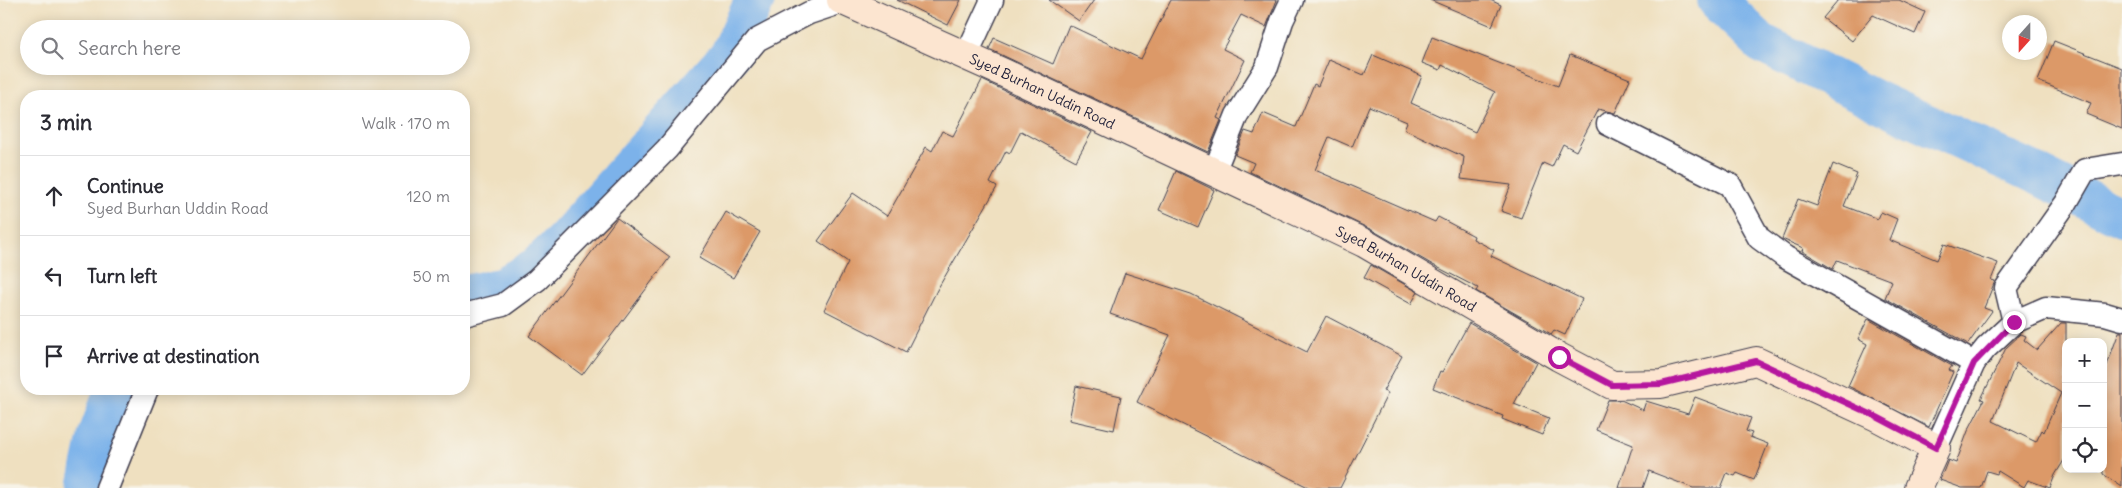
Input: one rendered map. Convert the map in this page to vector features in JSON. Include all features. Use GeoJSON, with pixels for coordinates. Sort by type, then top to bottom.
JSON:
{"type":"FeatureCollection","features":[{"type":"Feature","properties":{"kind":"street"},"geometry":{"type":"LineString","coordinates":[[966,56],[992,0]]}},
{"type":"Feature","properties":{"kind":"street"},"geometry":{"type":"LineString","coordinates":[[1214,172],[1237,115],[1267,67],[1282,21],[1292,0]]}},
{"type":"Feature","properties":{"kind":"street"},"geometry":{"type":"LineString","coordinates":[[470,313],[503,305],[537,280],[667,149],[757,40],[809,13],[843,1]]}},
{"type":"Feature","properties":{"kind":"street","name":"Syed Burhan Uddin Road"},"geometry":{"type":"LineString","coordinates":[[843,1],[966,56],[1364,242],[1559,357],[1612,385],[1661,384],[1756,361],[1877,417],[1936,448]]}},
{"type":"Feature","properties":{"kind":"street"},"geometry":{"type":"LineString","coordinates":[[1608,124],[1730,185],[1760,238],[1784,257],[1974,363]]}},
{"type":"Feature","properties":{"kind":"street"},"geometry":{"type":"LineString","coordinates":[[2014,322],[2006,288],[2066,203],[2084,170],[2122,164]]}},
{"type":"Feature","properties":{"kind":"street"},"geometry":{"type":"LineString","coordinates":[[1918,488],[1974,363],[2014,322],[2046,308],[2106,314],[2122,320]]}},
{"type":"Feature","properties":{"kind":"street"},"geometry":{"type":"LineString","coordinates":[[107,488],[145,395]]}},
{"type":"Feature","properties":{"kind":"building"},"geometry":{"type":"Polygon","coordinates":[[[897,0],[961,0],[948,25],[897,0]]]}},
{"type":"Feature","properties":{"kind":"building"},"geometry":{"type":"Polygon","coordinates":[[[1049,0],[1094,0],[1079,21],[1049,0]]]}},
{"type":"Feature","properties":{"kind":"building"},"geometry":{"type":"Polygon","coordinates":[[[1171,0],[1277,0],[1266,27],[1241,15],[1223,49],[1245,60],[1217,118],[1221,120],[1208,152],[989,49],[994,38],[1053,64],[1069,25],[1141,59],[1171,0]]]}},
{"type":"Feature","properties":{"kind":"building"},"geometry":{"type":"Polygon","coordinates":[[[1430,0],[1490,0],[1501,5],[1492,26],[1430,0]]]}},
{"type":"Feature","properties":{"kind":"building"},"geometry":{"type":"Polygon","coordinates":[[[1838,0],[1899,0],[1925,12],[1915,34],[1873,15],[1852,41],[1823,18],[1838,0]]]}},
{"type":"Feature","properties":{"kind":"building"},"geometry":{"type":"Polygon","coordinates":[[[1432,37],[1558,86],[1570,55],[1630,79],[1615,113],[1598,109],[1576,151],[1563,144],[1552,167],[1543,163],[1521,218],[1501,211],[1511,185],[1461,179],[1464,157],[1404,129],[1407,122],[1369,106],[1352,147],[1329,137],[1315,170],[1435,222],[1438,217],[1474,236],[1473,239],[1494,250],[1491,256],[1582,299],[1565,335],[1554,330],[1551,334],[1476,291],[1478,288],[1372,230],[1250,172],[1254,163],[1235,155],[1245,131],[1254,134],[1263,113],[1296,127],[1314,84],[1318,86],[1329,60],[1364,75],[1373,55],[1422,76],[1411,103],[1475,132],[1495,92],[1442,65],[1440,70],[1422,63],[1432,37]]]}},
{"type":"Feature","properties":{"kind":"building"},"geometry":{"type":"Polygon","coordinates":[[[2054,41],[2122,68],[2122,129],[2086,114],[2091,103],[2038,81],[2054,41]]]}},
{"type":"Feature","properties":{"kind":"building"},"geometry":{"type":"Polygon","coordinates":[[[982,80],[1092,132],[1076,161],[1021,131],[1010,153],[1006,151],[990,183],[997,187],[937,290],[906,352],[824,310],[848,262],[818,241],[853,193],[887,216],[926,147],[932,151],[942,131],[953,136],[982,80]]]}},
{"type":"Feature","properties":{"kind":"building"},"geometry":{"type":"Polygon","coordinates":[[[1833,164],[1857,174],[1844,206],[1878,219],[1881,212],[1897,219],[1889,240],[1937,260],[1944,244],[1998,263],[1991,280],[1995,281],[1984,308],[1992,311],[1968,344],[1885,298],[1892,281],[1837,260],[1833,269],[1802,251],[1803,248],[1782,239],[1798,199],[1817,206],[1833,164]]]}},
{"type":"Feature","properties":{"kind":"building"},"geometry":{"type":"Polygon","coordinates":[[[1176,171],[1214,190],[1198,227],[1159,210],[1176,171]]]}},
{"type":"Feature","properties":{"kind":"building"},"geometry":{"type":"Polygon","coordinates":[[[726,212],[760,232],[733,278],[699,258],[726,212]]]}},
{"type":"Feature","properties":{"kind":"building"},"geometry":{"type":"Polygon","coordinates":[[[617,218],[670,257],[582,375],[529,336],[617,218]]]}},
{"type":"Feature","properties":{"kind":"building"},"geometry":{"type":"Polygon","coordinates":[[[1371,265],[1418,292],[1411,304],[1364,278],[1371,265]]]}},
{"type":"Feature","properties":{"kind":"building"},"geometry":{"type":"Polygon","coordinates":[[[1125,273],[1191,294],[1307,352],[1326,316],[1402,356],[1383,391],[1388,393],[1340,488],[1310,488],[1137,402],[1170,335],[1110,314],[1125,273]]]}},
{"type":"Feature","properties":{"kind":"building"},"geometry":{"type":"Polygon","coordinates":[[[1868,319],[1952,366],[1949,370],[1953,372],[1929,427],[1848,386],[1867,344],[1858,339],[1868,319]]]}},
{"type":"Feature","properties":{"kind":"building"},"geometry":{"type":"Polygon","coordinates":[[[1469,323],[1536,362],[1514,404],[1549,418],[1542,435],[1502,419],[1503,416],[1433,388],[1440,371],[1442,372],[1469,323]]]}},
{"type":"Feature","properties":{"kind":"building"},"geometry":{"type":"Polygon","coordinates":[[[2061,323],[2066,323],[2066,338],[2062,338],[2062,464],[2050,488],[2028,480],[2024,487],[1998,471],[1997,474],[1987,471],[1981,488],[1962,488],[1940,480],[1948,460],[1956,463],[1968,431],[1984,400],[1981,399],[2006,348],[2021,334],[2026,336],[2024,340],[2037,350],[2061,323]],[[2016,363],[1993,421],[2036,442],[2042,430],[2044,432],[2061,393],[2016,363]]]}},
{"type":"Feature","properties":{"kind":"building"},"geometry":{"type":"Polygon","coordinates":[[[2119,332],[2122,332],[2122,487],[2103,474],[2107,473],[2107,365],[2119,332]]]}},
{"type":"Feature","properties":{"kind":"building"},"geometry":{"type":"Polygon","coordinates":[[[1076,386],[1121,396],[1114,430],[1069,420],[1076,386]]]}},
{"type":"Feature","properties":{"kind":"building"},"geometry":{"type":"Polygon","coordinates":[[[1695,397],[1751,418],[1746,431],[1752,433],[1750,437],[1768,444],[1754,480],[1737,473],[1735,476],[1727,473],[1721,488],[1693,488],[1649,471],[1643,488],[1619,488],[1633,445],[1596,430],[1608,400],[1621,400],[1643,410],[1646,401],[1688,414],[1695,397]]]}},
{"type":"Feature","properties":{"kind":"waterway"},"geometry":{"type":"LineString","coordinates":[[470,294],[501,288],[535,268],[566,239],[730,54],[755,0]]}},
{"type":"Feature","properties":{"kind":"waterway"},"geometry":{"type":"LineString","coordinates":[[1717,0],[1761,43],[1879,102],[2030,171],[2122,217]]}},
{"type":"Feature","properties":{"kind":"waterway"},"geometry":{"type":"LineString","coordinates":[[87,488],[98,435],[113,395]]}},
{"type":"Feature","properties":{"kind":"route"},"geometry":{"type":"LineString","coordinates":[[1559,357],[1612,385],[1661,384],[1756,361],[1877,417],[1936,448],[1974,363],[1986,348],[2014,322]]}}]}
